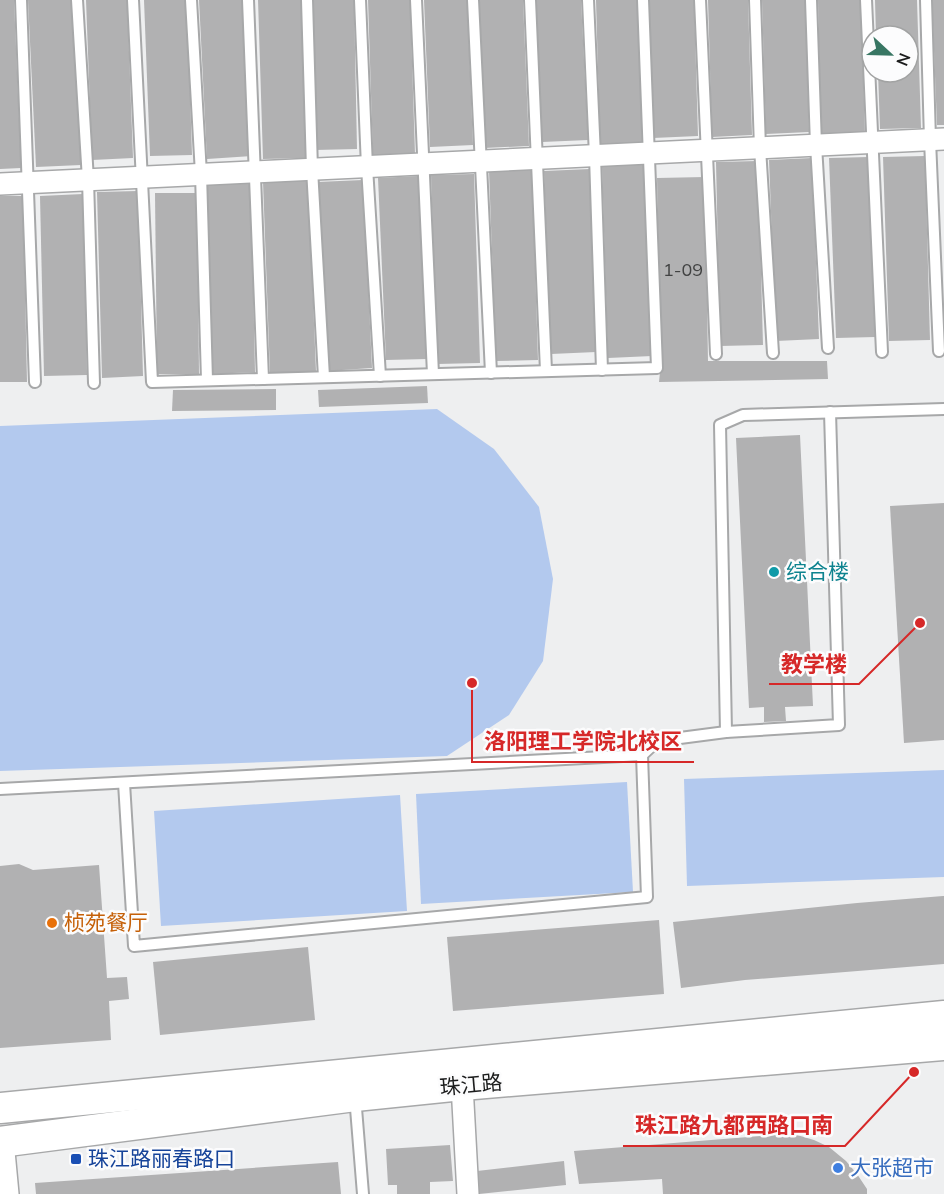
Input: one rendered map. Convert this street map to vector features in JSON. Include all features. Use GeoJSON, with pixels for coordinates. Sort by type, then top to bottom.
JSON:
{"type":"FeatureCollection","features":[{"type":"Feature","properties":{"kind":"main road","name":"珠江路"},"geometry":{"type":"LineString","coordinates":[[0,1108],[944,1016]]}},
{"type":"Feature","properties":{"kind":"main road","name":"珠江路"},"geometry":{"type":"LineString","coordinates":[[2,1142],[355,1096],[944,1045]]}},
{"type":"Feature","properties":{"kind":"street"},"geometry":{"type":"LineString","coordinates":[[0,184],[937,139]]}},
{"type":"Feature","properties":{"kind":"street"},"geometry":{"type":"LineString","coordinates":[[462,1085],[468,1194]]}},
{"type":"Feature","properties":{"kind":"street"},"geometry":{"type":"LineString","coordinates":[[2,1142],[8,1194]]}},
{"type":"Feature","properties":{"kind":"lane"},"geometry":{"type":"LineString","coordinates":[[21,0],[35,382]]}},
{"type":"Feature","properties":{"kind":"lane"},"geometry":{"type":"LineString","coordinates":[[77,0],[88,180],[94,383]]}},
{"type":"Feature","properties":{"kind":"lane"},"geometry":{"type":"LineString","coordinates":[[133,0],[152,382],[657,368],[643,0]]}},
{"type":"Feature","properties":{"kind":"lane"},"geometry":{"type":"LineString","coordinates":[[191,0],[201,174],[207,380]]}},
{"type":"Feature","properties":{"kind":"lane"},"geometry":{"type":"LineString","coordinates":[[248,0],[263,379]]}},
{"type":"Feature","properties":{"kind":"lane"},"geometry":{"type":"LineString","coordinates":[[307,0],[312,169],[324,378]]}},
{"type":"Feature","properties":{"kind":"lane"},"geometry":{"type":"LineString","coordinates":[[360,0],[367,166],[380,376]]}},
{"type":"Feature","properties":{"kind":"lane"},"geometry":{"type":"LineString","coordinates":[[416,0],[434,374]]}},
{"type":"Feature","properties":{"kind":"lane"},"geometry":{"type":"LineString","coordinates":[[473,0],[491,373]]}},
{"type":"Feature","properties":{"kind":"lane"},"geometry":{"type":"LineString","coordinates":[[530,0],[546,371]]}},
{"type":"Feature","properties":{"kind":"lane"},"geometry":{"type":"LineString","coordinates":[[588,0],[596,156],[602,370]]}},
{"type":"Feature","properties":{"kind":"lane"},"geometry":{"type":"LineString","coordinates":[[700,0],[717,354]]}},
{"type":"Feature","properties":{"kind":"lane"},"geometry":{"type":"LineString","coordinates":[[755,0],[760,148],[773,353]]}},
{"type":"Feature","properties":{"kind":"lane"},"geometry":{"type":"LineString","coordinates":[[811,0],[816,145],[828,348]]}},
{"type":"Feature","properties":{"kind":"lane"},"geometry":{"type":"LineString","coordinates":[[866,0],[882,352]]}},
{"type":"Feature","properties":{"kind":"lane"},"geometry":{"type":"LineString","coordinates":[[926,0],[937,139],[939,351]]}},
{"type":"Feature","properties":{"kind":"lane"},"geometry":{"type":"LineString","coordinates":[[726,732],[720,425],[743,415],[944,409]]}},
{"type":"Feature","properties":{"kind":"lane"},"geometry":{"type":"LineString","coordinates":[[0,789],[642,755],[657,741],[726,732],[839,725],[830,412]]}},
{"type":"Feature","properties":{"kind":"lane"},"geometry":{"type":"LineString","coordinates":[[124,783],[134,946],[647,897],[642,755]]}},
{"type":"Feature","properties":{"kind":"lane"},"geometry":{"type":"LineString","coordinates":[[355,1096],[363,1194]]}},
{"type":"Feature","properties":{"kind":"shaded area"},"geometry":{"type":"Polygon","coordinates":[[[437,409],[494,449],[539,507],[553,579],[543,661],[509,715],[447,756],[0,771],[0,426],[437,409]]]}},
{"type":"Feature","properties":{"kind":"shaded area"},"geometry":{"type":"Polygon","coordinates":[[[944,770],[944,877],[687,886],[684,779],[944,770]]]}},
{"type":"Feature","properties":{"kind":"shaded area"},"geometry":{"type":"Polygon","coordinates":[[[627,782],[633,892],[421,904],[416,794],[627,782]]]}},
{"type":"Feature","properties":{"kind":"shaded area"},"geometry":{"type":"Polygon","coordinates":[[[400,795],[407,911],[161,926],[154,811],[400,795]]]}},
{"type":"Feature","properties":{"kind":"building"},"geometry":{"type":"Polygon","coordinates":[[[0,0],[14,0],[21,168],[0,169],[0,0]]]}},
{"type":"Feature","properties":{"kind":"building"},"geometry":{"type":"Polygon","coordinates":[[[28,0],[73,0],[81,165],[36,167],[28,0]]]}},
{"type":"Feature","properties":{"kind":"building"},"geometry":{"type":"Polygon","coordinates":[[[86,0],[127,0],[133,158],[92,160],[86,0]]]}},
{"type":"Feature","properties":{"kind":"building"},"geometry":{"type":"Polygon","coordinates":[[[144,0],[187,0],[192,155],[150,156],[144,0]]]}},
{"type":"Feature","properties":{"kind":"building"},"geometry":{"type":"Polygon","coordinates":[[[199,0],[244,0],[252,156],[207,159],[199,0]]]}},
{"type":"Feature","properties":{"kind":"building"},"geometry":{"type":"Polygon","coordinates":[[[258,0],[302,0],[307,158],[263,159],[258,0]]]}},
{"type":"Feature","properties":{"kind":"building"},"geometry":{"type":"Polygon","coordinates":[[[312,0],[354,0],[357,149],[315,150],[312,0]]]}},
{"type":"Feature","properties":{"kind":"building"},"geometry":{"type":"Polygon","coordinates":[[[368,0],[410,0],[415,154],[373,156],[368,0]]]}},
{"type":"Feature","properties":{"kind":"building"},"geometry":{"type":"Polygon","coordinates":[[[424,0],[467,0],[473,145],[430,147],[424,0]]]}},
{"type":"Feature","properties":{"kind":"building"},"geometry":{"type":"Polygon","coordinates":[[[477,0],[523,0],[529,146],[484,148],[477,0]]]}},
{"type":"Feature","properties":{"kind":"building"},"geometry":{"type":"Polygon","coordinates":[[[536,0],[581,0],[588,140],[542,142],[536,0]]]}},
{"type":"Feature","properties":{"kind":"building"},"geometry":{"type":"Polygon","coordinates":[[[596,0],[638,0],[642,143],[600,144],[596,0]]]}},
{"type":"Feature","properties":{"kind":"building"},"geometry":{"type":"Polygon","coordinates":[[[648,0],[694,0],[698,136],[653,138],[648,0]]]}},
{"type":"Feature","properties":{"kind":"building"},"geometry":{"type":"Polygon","coordinates":[[[708,0],[748,0],[752,135],[712,137],[708,0]]]}},
{"type":"Feature","properties":{"kind":"building"},"geometry":{"type":"Polygon","coordinates":[[[762,0],[805,0],[809,132],[766,134],[762,0]]]}},
{"type":"Feature","properties":{"kind":"building"},"geometry":{"type":"Polygon","coordinates":[[[818,0],[861,0],[860,84],[863,84],[865,135],[821,137],[818,0]]]}},
{"type":"Feature","properties":{"kind":"building"},"geometry":{"type":"Polygon","coordinates":[[[875,0],[917,0],[918,24],[876,24],[875,0]]]}},
{"type":"Feature","properties":{"kind":"building"},"geometry":{"type":"Polygon","coordinates":[[[932,0],[944,0],[944,125],[937,125],[932,0]]]}},
{"type":"Feature","properties":{"kind":"building"},"geometry":{"type":"Polygon","coordinates":[[[878,84],[920,84],[921,128],[880,129],[878,84]]]}},
{"type":"Feature","properties":{"kind":"building"},"geometry":{"type":"Polygon","coordinates":[[[925,156],[930,340],[889,341],[883,157],[925,156]]]}},
{"type":"Feature","properties":{"kind":"building"},"geometry":{"type":"Polygon","coordinates":[[[869,157],[875,337],[836,338],[829,158],[869,157]]]}},
{"type":"Feature","properties":{"kind":"building"},"geometry":{"type":"Polygon","coordinates":[[[812,158],[819,339],[776,341],[769,160],[812,158]]]}},
{"type":"Feature","properties":{"kind":"building"},"geometry":{"type":"Polygon","coordinates":[[[758,161],[763,345],[720,346],[716,162],[758,161]]]}},
{"type":"Feature","properties":{"kind":"building"},"geometry":{"type":"Polygon","coordinates":[[[645,164],[652,356],[608,358],[602,166],[645,164]]]}},
{"type":"Feature","properties":{"kind":"building"},"geometry":{"type":"Polygon","coordinates":[[[590,169],[596,352],[551,354],[544,171],[590,169]]]}},
{"type":"Feature","properties":{"kind":"building"},"geometry":{"type":"Polygon","coordinates":[[[532,170],[538,360],[496,361],[489,171],[532,170]]]}},
{"type":"Feature","properties":{"kind":"building"},"geometry":{"type":"Polygon","coordinates":[[[474,174],[480,363],[437,364],[431,175],[474,174]]]}},
{"type":"Feature","properties":{"kind":"building"},"geometry":{"type":"Polygon","coordinates":[[[418,176],[427,359],[386,360],[378,178],[418,176]]]}},
{"type":"Feature","properties":{"kind":"building"},"geometry":{"type":"Polygon","coordinates":[[[705,177],[708,361],[827,361],[828,379],[659,382],[661,362],[657,178],[705,177]]]}},
{"type":"Feature","properties":{"kind":"building"},"geometry":{"type":"Polygon","coordinates":[[[308,180],[316,371],[270,373],[263,182],[308,180]]]}},
{"type":"Feature","properties":{"kind":"building"},"geometry":{"type":"Polygon","coordinates":[[[363,180],[372,368],[327,371],[317,182],[363,180]]]}},
{"type":"Feature","properties":{"kind":"building"},"geometry":{"type":"Polygon","coordinates":[[[251,183],[255,372],[210,374],[207,184],[251,183]]]}},
{"type":"Feature","properties":{"kind":"building"},"geometry":{"type":"Polygon","coordinates":[[[138,191],[143,376],[102,378],[97,192],[138,191]]]}},
{"type":"Feature","properties":{"kind":"building"},"geometry":{"type":"Polygon","coordinates":[[[155,193],[197,193],[199,374],[157,374],[155,193]]]}},
{"type":"Feature","properties":{"kind":"building"},"geometry":{"type":"Polygon","coordinates":[[[83,194],[87,375],[44,376],[40,196],[83,194]]]}},
{"type":"Feature","properties":{"kind":"building"},"geometry":{"type":"Polygon","coordinates":[[[0,196],[23,196],[27,382],[0,382],[0,196]]]}},
{"type":"Feature","properties":{"kind":"building"},"geometry":{"type":"Polygon","coordinates":[[[427,386],[428,403],[319,407],[318,390],[427,386]]]}},
{"type":"Feature","properties":{"kind":"building"},"geometry":{"type":"Polygon","coordinates":[[[276,389],[276,410],[172,411],[173,390],[276,389]]]}},
{"type":"Feature","properties":{"kind":"building","name":"综合楼"},"geometry":{"type":"Polygon","coordinates":[[[800,435],[813,706],[785,707],[786,721],[764,722],[764,707],[749,708],[736,438],[800,435]]]}},
{"type":"Feature","properties":{"kind":"building"},"geometry":{"type":"Polygon","coordinates":[[[944,503],[944,740],[904,743],[890,506],[944,503]]]}},
{"type":"Feature","properties":{"kind":"building","name":"桢苑餐厅"},"geometry":{"type":"Polygon","coordinates":[[[19,864],[33,870],[99,865],[107,978],[127,977],[129,999],[109,1001],[111,1040],[0,1048],[0,866],[19,864]]]}},
{"type":"Feature","properties":{"kind":"building"},"geometry":{"type":"Polygon","coordinates":[[[944,896],[944,964],[745,980],[681,988],[673,922],[944,896]]]}},
{"type":"Feature","properties":{"kind":"building"},"geometry":{"type":"Polygon","coordinates":[[[659,920],[664,994],[453,1011],[447,937],[659,920]]]}},
{"type":"Feature","properties":{"kind":"building"},"geometry":{"type":"Polygon","coordinates":[[[308,947],[315,1020],[160,1035],[153,962],[308,947]]]}},
{"type":"Feature","properties":{"kind":"building"},"geometry":{"type":"Polygon","coordinates":[[[797,1135],[829,1147],[857,1174],[867,1189],[867,1194],[663,1194],[662,1179],[579,1184],[574,1151],[797,1135]]]}},
{"type":"Feature","properties":{"kind":"building"},"geometry":{"type":"Polygon","coordinates":[[[450,1145],[453,1181],[430,1182],[430,1194],[397,1194],[397,1185],[388,1185],[386,1149],[450,1145]]]}},
{"type":"Feature","properties":{"kind":"building"},"geometry":{"type":"Polygon","coordinates":[[[564,1161],[566,1185],[479,1194],[477,1171],[564,1161]]]}},
{"type":"Feature","properties":{"kind":"building"},"geometry":{"type":"Polygon","coordinates":[[[338,1162],[341,1194],[36,1194],[35,1183],[338,1162]]]}},
{"type":"Feature","properties":{"kind":"place","name":"综合楼"},"geometry":{"type":"Point","coordinates":[774,572]}},
{"type":"Feature","properties":{"kind":"place","name":"教学楼"},"geometry":{"type":"Point","coordinates":[920,623]}},
{"type":"Feature","properties":{"kind":"place","name":"洛阳理工学院北校区"},"geometry":{"type":"Point","coordinates":[472,683]}},
{"type":"Feature","properties":{"kind":"place","name":"桢苑餐厅"},"geometry":{"type":"Point","coordinates":[52,923]}},
{"type":"Feature","properties":{"kind":"place","name":"珠江路九都西路口南"},"geometry":{"type":"Point","coordinates":[914,1072]}},
{"type":"Feature","properties":{"kind":"place","name":"珠江路丽春路口"},"geometry":{"type":"Point","coordinates":[76,1159]}},
{"type":"Feature","properties":{"kind":"place","name":"大张超市"},"geometry":{"type":"Point","coordinates":[838,1168]}}]}
